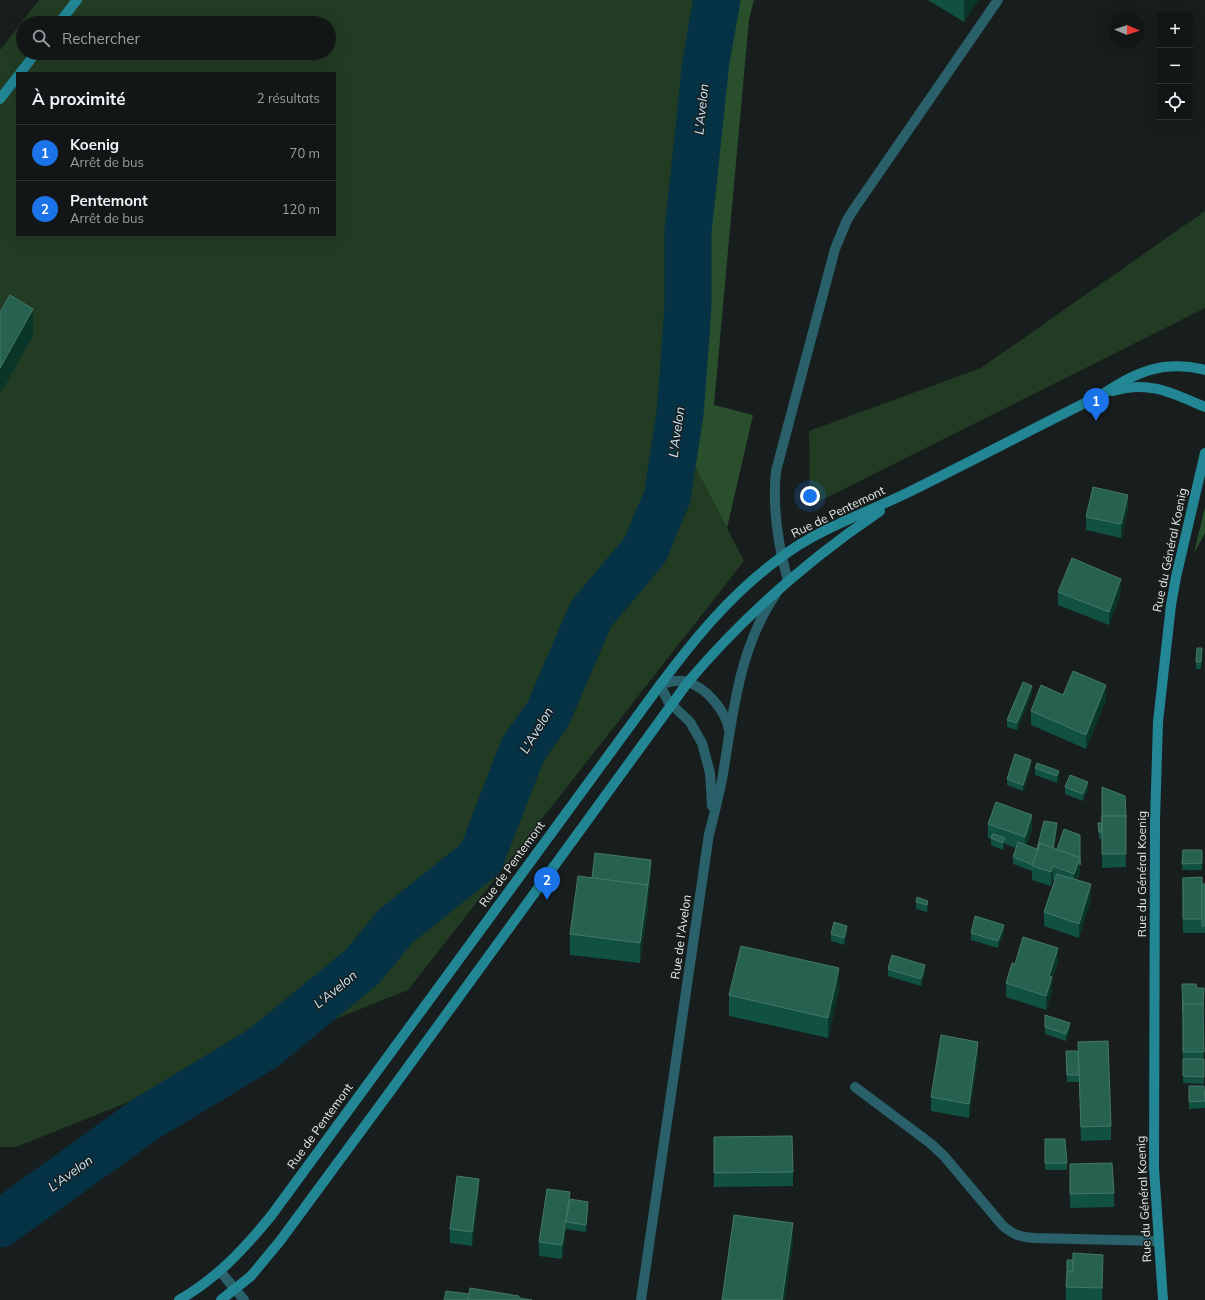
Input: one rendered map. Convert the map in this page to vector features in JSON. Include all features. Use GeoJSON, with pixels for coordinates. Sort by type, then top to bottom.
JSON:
{"type":"FeatureCollection","features":[{"type":"Feature","properties":{"kind":"street"},"geometry":{"type":"LineString","coordinates":[[64,16],[77,0]]}},
{"type":"Feature","properties":{"kind":"street"},"geometry":{"type":"LineString","coordinates":[[784,584],[775,522],[774,504],[776,471],[835,249],[856,206],[998,0]]}},
{"type":"Feature","properties":{"kind":"street"},"geometry":{"type":"LineString","coordinates":[[21,72],[30,60]]}},
{"type":"Feature","properties":{"kind":"street"},"geometry":{"type":"LineString","coordinates":[[0,99],[16,78]]}},
{"type":"Feature","properties":{"kind":"street","name":"Rue de Pentemont"},"geometry":{"type":"LineString","coordinates":[[179,1300],[210,1280],[220,1271],[245,1247],[271,1216],[660,685],[720,610],[749,582],[781,557],[819,534],[908,493],[1103,394],[1128,378],[1146,371],[1173,367],[1205,370]]}},
{"type":"Feature","properties":{"kind":"street","name":"Rue de Pentemont"},"geometry":{"type":"LineString","coordinates":[[1103,394],[1133,386],[1149,387],[1165,391],[1205,407]]}},
{"type":"Feature","properties":{"kind":"street","name":"Rue du Général Koenig"},"geometry":{"type":"LineString","coordinates":[[1163,1300],[1154,1168],[1155,829],[1158,722],[1173,591],[1180,552],[1205,453]]}},
{"type":"Feature","properties":{"kind":"street","name":"Rue de Pentemont"},"geometry":{"type":"LineString","coordinates":[[221,1300],[259,1268],[285,1235],[688,682],[725,640],[784,584],[841,538],[908,493]]}},
{"type":"Feature","properties":{"kind":"street","name":"Rue de l'Avelon"},"geometry":{"type":"LineString","coordinates":[[641,1300],[709,834],[721,782],[740,675],[760,622],[784,584]]}},
{"type":"Feature","properties":{"kind":"street"},"geometry":{"type":"LineString","coordinates":[[709,834],[712,799],[710,772],[706,752],[690,722],[668,701],[660,685],[671,682],[688,682],[703,691],[723,712],[729,734]]}},
{"type":"Feature","properties":{"kind":"street"},"geometry":{"type":"LineString","coordinates":[[855,1087],[930,1143],[944,1156],[1003,1226],[1011,1233],[1022,1237],[1034,1238],[1158,1241]]}},
{"type":"Feature","properties":{"kind":"street"},"geometry":{"type":"LineString","coordinates":[[220,1271],[236,1288],[244,1300]]}},
{"type":"Feature","properties":{"kind":"green space"},"geometry":{"type":"Polygon","coordinates":[[[39,0],[709,0],[672,422],[744,561],[408,990],[16,1147],[0,1147],[0,50],[16,29],[16,60],[336,60],[336,16],[27,16],[39,0]]]}},
{"type":"Feature","properties":{"kind":"green space"},"geometry":{"type":"Polygon","coordinates":[[[709,0],[754,0],[749,19],[714,405],[753,415],[727,528],[672,422],[709,0]]]}},
{"type":"Feature","properties":{"kind":"green space"},"geometry":{"type":"Polygon","coordinates":[[[1205,211],[1205,308],[810,506],[809,431],[981,368],[1205,211]]]}},
{"type":"Feature","properties":{"kind":"green space"},"geometry":{"type":"Polygon","coordinates":[[[1205,507],[1205,533],[1194,553],[1205,507]]]}},
{"type":"Feature","properties":{"kind":"building"},"geometry":{"type":"Polygon","coordinates":[[[10,295],[33,309],[0,368],[0,312],[10,295]]]}},
{"type":"Feature","properties":{"kind":"building"},"geometry":{"type":"Polygon","coordinates":[[[1093,487],[1128,495],[1121,524],[1086,517],[1093,487]]]}},
{"type":"Feature","properties":{"kind":"building"},"geometry":{"type":"Polygon","coordinates":[[[1072,558],[1121,579],[1109,612],[1058,592],[1072,558]]]}},
{"type":"Feature","properties":{"kind":"building"},"geometry":{"type":"Polygon","coordinates":[[[1197,648],[1202,648],[1201,662],[1196,662],[1197,648]]]}},
{"type":"Feature","properties":{"kind":"building"},"geometry":{"type":"Polygon","coordinates":[[[1073,671],[1106,685],[1086,735],[1031,711],[1041,685],[1063,695],[1073,671]]]}},
{"type":"Feature","properties":{"kind":"building"},"geometry":{"type":"Polygon","coordinates":[[[1023,682],[1032,686],[1017,723],[1007,720],[1023,682]]]}},
{"type":"Feature","properties":{"kind":"building"},"geometry":{"type":"Polygon","coordinates":[[[1015,754],[1031,760],[1023,785],[1007,779],[1015,754]]]}},
{"type":"Feature","properties":{"kind":"building"},"geometry":{"type":"Polygon","coordinates":[[[1037,763],[1059,771],[1057,776],[1035,768],[1037,763]]]}},
{"type":"Feature","properties":{"kind":"building"},"geometry":{"type":"Polygon","coordinates":[[[1070,775],[1088,782],[1083,794],[1065,787],[1070,775]]]}},
{"type":"Feature","properties":{"kind":"building"},"geometry":{"type":"Polygon","coordinates":[[[1102,787],[1125,796],[1126,816],[1102,816],[1102,787]]]}},
{"type":"Feature","properties":{"kind":"building"},"geometry":{"type":"Polygon","coordinates":[[[996,802],[1032,815],[1025,837],[988,824],[996,802]]]}},
{"type":"Feature","properties":{"kind":"building"},"geometry":{"type":"Polygon","coordinates":[[[1102,816],[1126,816],[1126,854],[1102,854],[1102,816]]]}},
{"type":"Feature","properties":{"kind":"building"},"geometry":{"type":"Polygon","coordinates":[[[1044,821],[1057,823],[1053,848],[1040,843],[1033,865],[1013,857],[1018,842],[1037,849],[1044,821]]]}},
{"type":"Feature","properties":{"kind":"building"},"geometry":{"type":"Polygon","coordinates":[[[1098,823],[1102,823],[1102,832],[1099,832],[1098,823]]]}},
{"type":"Feature","properties":{"kind":"building"},"geometry":{"type":"Polygon","coordinates":[[[1064,829],[1080,835],[1080,858],[1057,849],[1064,829]]]}},
{"type":"Feature","properties":{"kind":"building"},"geometry":{"type":"Polygon","coordinates":[[[993,834],[1005,838],[1003,843],[991,838],[993,834]]]}},
{"type":"Feature","properties":{"kind":"building"},"geometry":{"type":"Polygon","coordinates":[[[1040,843],[1080,858],[1074,874],[1053,866],[1051,872],[1032,866],[1040,843]]]}},
{"type":"Feature","properties":{"kind":"building"},"geometry":{"type":"Polygon","coordinates":[[[1183,850],[1202,850],[1202,863],[1182,864],[1183,850]]]}},
{"type":"Feature","properties":{"kind":"building"},"geometry":{"type":"Polygon","coordinates":[[[595,853],[651,860],[648,885],[592,878],[595,853]]]}},
{"type":"Feature","properties":{"kind":"building"},"geometry":{"type":"Polygon","coordinates":[[[1057,874],[1091,884],[1079,924],[1044,912],[1057,874]]]}},
{"type":"Feature","properties":{"kind":"building"},"geometry":{"type":"Polygon","coordinates":[[[578,876],[648,885],[640,943],[570,934],[578,876]]]}},
{"type":"Feature","properties":{"kind":"building"},"geometry":{"type":"Polygon","coordinates":[[[1202,877],[1202,919],[1183,919],[1183,878],[1202,877]]]}},
{"type":"Feature","properties":{"kind":"building"},"geometry":{"type":"Polygon","coordinates":[[[1202,884],[1205,884],[1205,926],[1202,926],[1202,884]]]}},
{"type":"Feature","properties":{"kind":"building"},"geometry":{"type":"Polygon","coordinates":[[[917,897],[928,901],[927,905],[916,902],[917,897]]]}},
{"type":"Feature","properties":{"kind":"building"},"geometry":{"type":"Polygon","coordinates":[[[975,916],[1004,925],[998,941],[971,933],[975,916]]]}},
{"type":"Feature","properties":{"kind":"building"},"geometry":{"type":"Polygon","coordinates":[[[834,922],[847,926],[844,938],[831,934],[834,922]]]}},
{"type":"Feature","properties":{"kind":"building"},"geometry":{"type":"Polygon","coordinates":[[[1023,937],[1058,948],[1049,976],[1052,977],[1046,996],[1006,983],[1012,963],[1015,964],[1023,937]]]}},
{"type":"Feature","properties":{"kind":"building"},"geometry":{"type":"Polygon","coordinates":[[[741,946],[839,968],[828,1018],[729,995],[741,946]]]}},
{"type":"Feature","properties":{"kind":"building"},"geometry":{"type":"Polygon","coordinates":[[[892,955],[925,965],[921,979],[888,969],[892,955]]]}},
{"type":"Feature","properties":{"kind":"building"},"geometry":{"type":"Polygon","coordinates":[[[1182,984],[1196,984],[1197,988],[1204,988],[1203,1007],[1203,1004],[1183,1004],[1183,1011],[1182,984]]]}},
{"type":"Feature","properties":{"kind":"building"},"geometry":{"type":"Polygon","coordinates":[[[1183,1004],[1203,1004],[1204,1052],[1183,1052],[1183,1004]]]}},
{"type":"Feature","properties":{"kind":"building"},"geometry":{"type":"Polygon","coordinates":[[[1045,1015],[1070,1023],[1066,1034],[1045,1027],[1045,1015]]]}},
{"type":"Feature","properties":{"kind":"building"},"geometry":{"type":"Polygon","coordinates":[[[941,1035],[978,1042],[969,1104],[931,1097],[941,1035]]]}},
{"type":"Feature","properties":{"kind":"building"},"geometry":{"type":"Polygon","coordinates":[[[1108,1041],[1111,1126],[1081,1127],[1078,1042],[1108,1041]]]}},
{"type":"Feature","properties":{"kind":"building"},"geometry":{"type":"Polygon","coordinates":[[[1066,1051],[1078,1051],[1079,1075],[1067,1075],[1066,1051]]]}},
{"type":"Feature","properties":{"kind":"building"},"geometry":{"type":"Polygon","coordinates":[[[1183,1059],[1204,1059],[1204,1077],[1183,1076],[1183,1059]]]}},
{"type":"Feature","properties":{"kind":"building"},"geometry":{"type":"Polygon","coordinates":[[[1189,1086],[1204,1086],[1205,1101],[1189,1102],[1189,1086]]]}},
{"type":"Feature","properties":{"kind":"building"},"geometry":{"type":"Polygon","coordinates":[[[792,1136],[793,1172],[714,1173],[714,1137],[792,1136]]]}},
{"type":"Feature","properties":{"kind":"building"},"geometry":{"type":"Polygon","coordinates":[[[1045,1139],[1065,1139],[1067,1163],[1045,1163],[1045,1139]]]}},
{"type":"Feature","properties":{"kind":"building"},"geometry":{"type":"Polygon","coordinates":[[[1112,1163],[1114,1193],[1070,1194],[1070,1164],[1112,1163]]]}},
{"type":"Feature","properties":{"kind":"building"},"geometry":{"type":"Polygon","coordinates":[[[457,1176],[479,1179],[472,1232],[450,1229],[457,1176]]]}},
{"type":"Feature","properties":{"kind":"building"},"geometry":{"type":"Polygon","coordinates":[[[547,1189],[570,1192],[562,1245],[539,1242],[547,1189]]]}},
{"type":"Feature","properties":{"kind":"building"},"geometry":{"type":"Polygon","coordinates":[[[570,1199],[588,1202],[586,1225],[566,1222],[570,1199]]]}},
{"type":"Feature","properties":{"kind":"building"},"geometry":{"type":"Polygon","coordinates":[[[734,1215],[793,1223],[782,1300],[722,1300],[734,1215]]]}},
{"type":"Feature","properties":{"kind":"building"},"geometry":{"type":"Polygon","coordinates":[[[1073,1253],[1103,1255],[1102,1288],[1066,1287],[1067,1271],[1073,1272],[1073,1253]]]}},
{"type":"Feature","properties":{"kind":"building"},"geometry":{"type":"Polygon","coordinates":[[[1067,1260],[1073,1260],[1073,1272],[1067,1271],[1067,1260]]]}},
{"type":"Feature","properties":{"kind":"building"},"geometry":{"type":"Polygon","coordinates":[[[470,1288],[519,1296],[519,1298],[532,1300],[468,1300],[470,1288]]]}},
{"type":"Feature","properties":{"kind":"building"},"geometry":{"type":"Polygon","coordinates":[[[446,1291],[469,1294],[468,1300],[444,1300],[446,1291]]]}},
{"type":"Feature","properties":{"kind":"waterway","name":"L'Avelon"},"geometry":{"type":"LineString","coordinates":[[0,1224],[144,1120],[263,1048],[362,967],[396,926],[481,858],[523,749],[548,714],[591,614],[645,550],[667,497],[680,414],[688,306],[688,232],[706,61],[717,0]]}},
{"type":"Feature","properties":{"kind":"place","name":"Koenig"},"geometry":{"type":"Point","coordinates":[1096,421]}},
{"type":"Feature","properties":{"kind":"place","name":"Pentemont"},"geometry":{"type":"Point","coordinates":[547,900]}}]}
